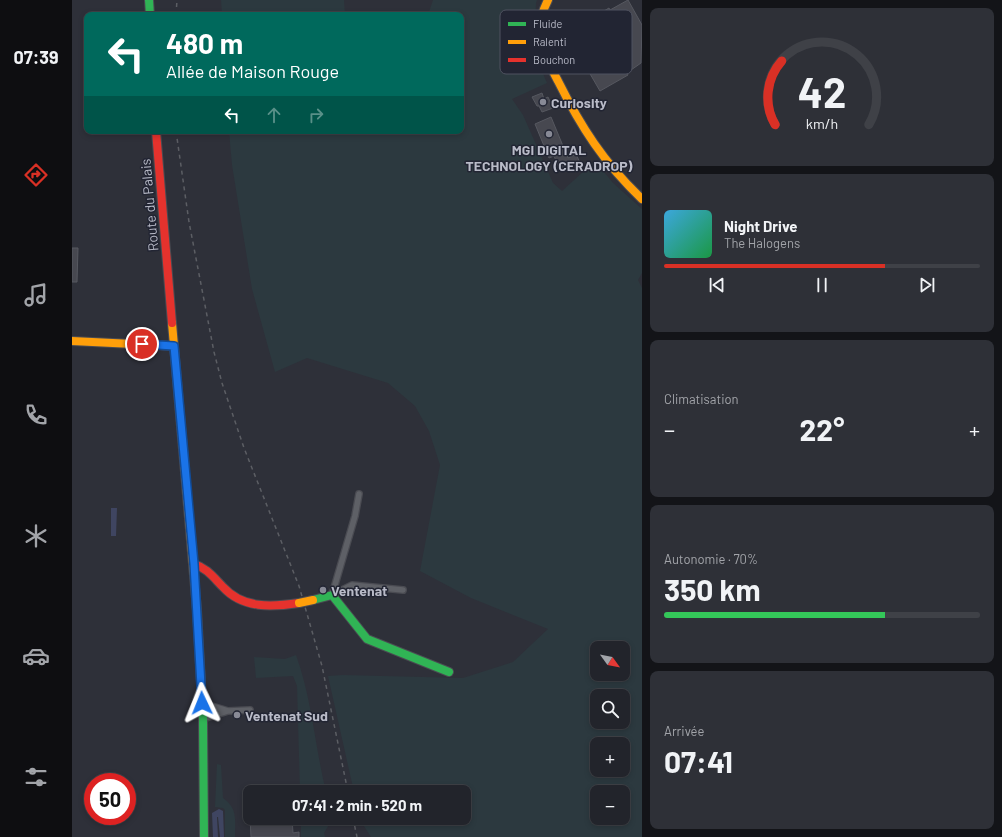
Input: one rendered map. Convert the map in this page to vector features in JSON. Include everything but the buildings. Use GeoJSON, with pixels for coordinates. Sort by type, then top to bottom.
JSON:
{"type":"FeatureCollection","features":[{"type":"Feature","properties":{"kind":"main road"},"geometry":{"type":"LineString","coordinates":[[145,0],[145,12]]}},
{"type":"Feature","properties":{"kind":"main road"},"geometry":{"type":"LineString","coordinates":[[149,0],[150,12]]}},
{"type":"Feature","properties":{"kind":"main road"},"geometry":{"type":"LineString","coordinates":[[544,10],[548,0]]}},
{"type":"Feature","properties":{"kind":"main road"},"geometry":{"type":"LineString","coordinates":[[555,74],[583,132],[605,162],[642,199]]}},
{"type":"Feature","properties":{"kind":"main road","name":"Route du Palais"},"geometry":{"type":"LineString","coordinates":[[156,134],[194,564],[203,719],[204,837]]}},
{"type":"Feature","properties":{"kind":"main road"},"geometry":{"type":"LineString","coordinates":[[72,341],[174,346]]}},
{"type":"Feature","properties":{"kind":"main road"},"geometry":{"type":"LineString","coordinates":[[194,564],[200,565],[208,571],[231,595],[250,604],[263,607],[299,603],[332,595],[367,639],[449,672]]}},
{"type":"Feature","properties":{"kind":"street"},"geometry":{"type":"LineString","coordinates":[[332,595],[355,516],[359,494]]}},
{"type":"Feature","properties":{"kind":"street"},"geometry":{"type":"LineString","coordinates":[[332,595],[352,585],[403,590]]}},
{"type":"Feature","properties":{"kind":"street"},"geometry":{"type":"LineString","coordinates":[[202,703],[228,711]]}},
{"type":"Feature","properties":{"kind":"street"},"geometry":{"type":"LineString","coordinates":[[203,719],[228,711],[250,710]]}},
{"type":"Feature","properties":{"kind":"shaded area"},"geometry":{"type":"Polygon","coordinates":[[[221,0],[344,0],[345,12],[222,12],[221,0]]]}},
{"type":"Feature","properties":{"kind":"shaded area"},"geometry":{"type":"Polygon","coordinates":[[[433,0],[537,0],[536,10],[500,10],[500,74],[543,74],[547,83],[512,99],[523,115],[553,183],[562,191],[595,161],[613,183],[642,209],[642,273],[638,280],[642,288],[642,837],[371,837],[363,825],[471,825],[471,785],[352,785],[328,676],[342,675],[463,678],[513,662],[548,629],[471,598],[420,571],[440,465],[429,431],[415,406],[388,383],[307,358],[275,372],[252,289],[232,165],[229,134],[464,134],[464,12],[429,12],[433,0]]]}},
{"type":"Feature","properties":{"kind":"shaded area"},"geometry":{"type":"Polygon","coordinates":[[[296,655],[310,706],[324,785],[300,785],[297,686],[293,676],[256,678],[254,657],[285,659],[296,655]]]}},
{"type":"Feature","properties":{"kind":"shaded area"},"geometry":{"type":"Polygon","coordinates":[[[217,764],[221,765],[223,798],[231,806],[235,815],[235,837],[225,837],[225,810],[223,808],[215,807],[217,764]]]}},
{"type":"Feature","properties":{"kind":"shaded area"},"geometry":{"type":"Polygon","coordinates":[[[301,825],[329,825],[324,833],[325,837],[301,837],[301,825]]]}},
{"type":"Feature","properties":{"kind":"water"},"geometry":{"type":"Polygon","coordinates":[[[111,508],[117,508],[116,536],[111,536],[111,508]]]}},
{"type":"Feature","properties":{"kind":"water"},"geometry":{"type":"Polygon","coordinates":[[[219,809],[223,811],[224,837],[220,837],[217,817],[218,837],[213,837],[212,813],[219,809]]]}},
{"type":"Feature","properties":{"kind":"railway"},"geometry":{"type":"LineString","coordinates":[[176,12],[177,0]]}},
{"type":"Feature","properties":{"kind":"railway"},"geometry":{"type":"LineString","coordinates":[[176,134],[189,222],[214,352],[222,383],[244,448],[299,586],[322,666],[347,785]]}},
{"type":"Feature","properties":{"kind":"railway"},"geometry":{"type":"LineString","coordinates":[[354,825],[357,837]]}},
{"type":"Feature","properties":{"kind":"traffic: fast"},"geometry":{"type":"LineString","coordinates":[[149,0],[150,12]]}},
{"type":"Feature","properties":{"kind":"traffic: fast"},"geometry":{"type":"LineString","coordinates":[[313,600],[332,595],[367,639],[449,672]]}},
{"type":"Feature","properties":{"kind":"traffic: fast"},"geometry":{"type":"LineString","coordinates":[[197,610],[203,719],[204,837]]}},
{"type":"Feature","properties":{"kind":"traffic: slow"},"geometry":{"type":"LineString","coordinates":[[544,10],[548,0]]}},
{"type":"Feature","properties":{"kind":"traffic: slow"},"geometry":{"type":"LineString","coordinates":[[555,74],[575,114],[594,144],[616,172],[642,199]]}},
{"type":"Feature","properties":{"kind":"traffic: slow"},"geometry":{"type":"LineString","coordinates":[[172,323],[197,610]]}},
{"type":"Feature","properties":{"kind":"traffic: slow"},"geometry":{"type":"LineString","coordinates":[[72,341],[174,346]]}},
{"type":"Feature","properties":{"kind":"traffic: slow"},"geometry":{"type":"LineString","coordinates":[[299,603],[313,600]]}},
{"type":"Feature","properties":{"kind":"traffic: jam"},"geometry":{"type":"LineString","coordinates":[[156,134],[172,323]]}},
{"type":"Feature","properties":{"kind":"traffic: jam"},"geometry":{"type":"LineString","coordinates":[[194,564],[207,571],[231,594],[249,603],[258,605],[299,603]]}},
{"type":"Feature","properties":{"kind":"place","name":"Curiosity"},"geometry":{"type":"Point","coordinates":[543,102]}},
{"type":"Feature","properties":{"kind":"place","name":"MGI DIGITAL TECHNOLOGY (CERADROP)"},"geometry":{"type":"Point","coordinates":[549,134]}},
{"type":"Feature","properties":{"kind":"place","name":"Ventenat"},"geometry":{"type":"Point","coordinates":[323,590]}},
{"type":"Feature","properties":{"kind":"place","name":"Ventenat Sud"},"geometry":{"type":"Point","coordinates":[237,715]}},
{"type":"Feature","properties":{"kind":"route"},"geometry":{"type":"LineString","coordinates":[[142,344],[174,346],[194,564],[202,703]]}}]}
